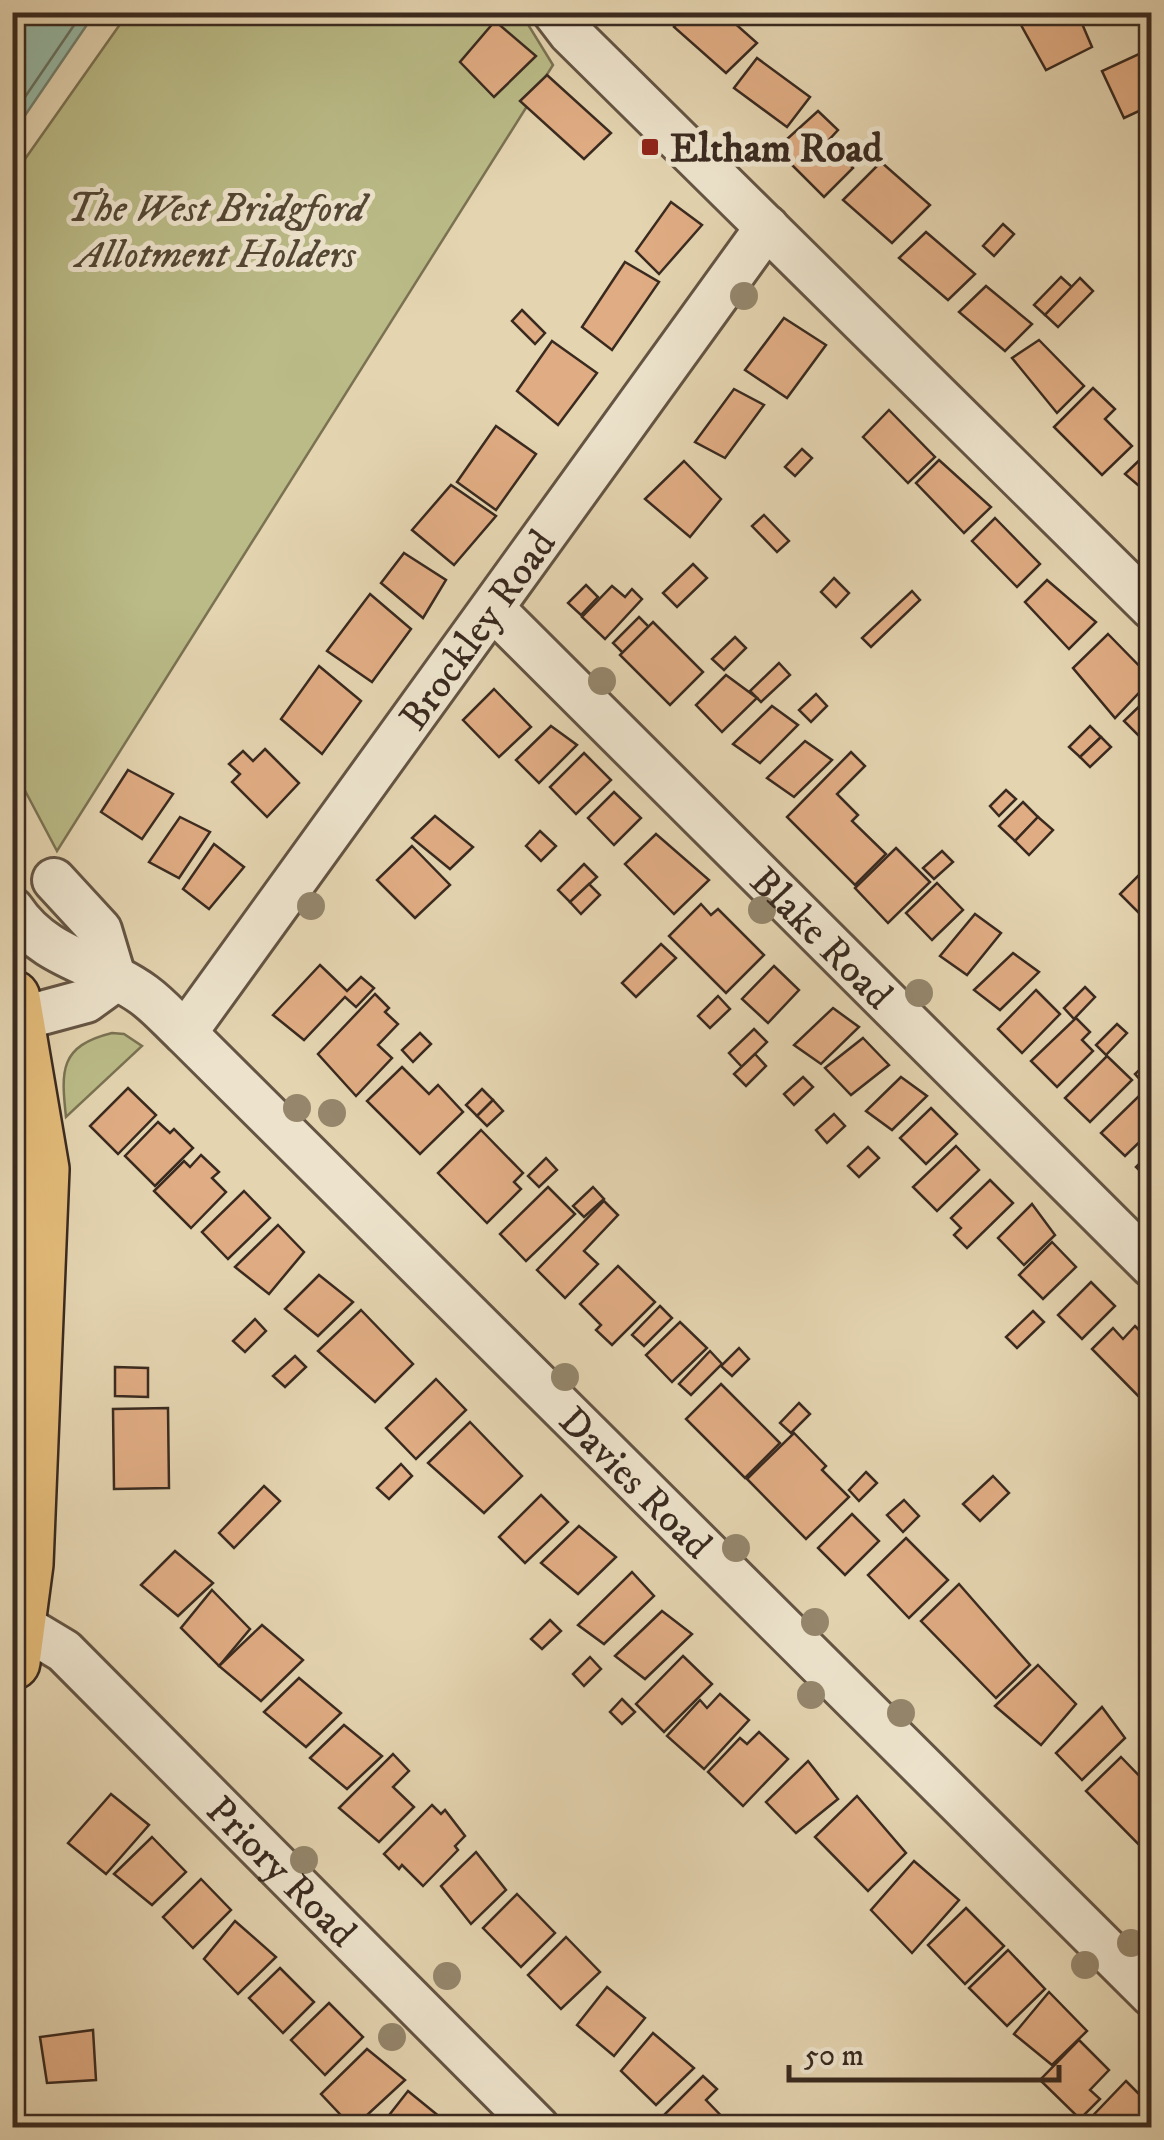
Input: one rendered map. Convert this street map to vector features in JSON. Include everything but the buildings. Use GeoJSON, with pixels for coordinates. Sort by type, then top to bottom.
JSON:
{"type":"FeatureCollection","features":[{"type":"Feature","properties":{"kind":"highway"},"geometry":{"type":"LineString","coordinates":[[14,1013],[41,1170],[25,1564],[16,1643]]}},
{"type":"Feature","properties":{"kind":"highway"},"geometry":{"type":"LineString","coordinates":[[12,1285],[31,1403]]}},
{"type":"Feature","properties":{"kind":"street"},"geometry":{"type":"LineString","coordinates":[[554,12],[570,34],[1152,608]]}},
{"type":"Feature","properties":{"kind":"street","name":"Brockley Road"},"geometry":{"type":"LineString","coordinates":[[186,1033],[767,228]]}},
{"type":"Feature","properties":{"kind":"street","name":"Blake Road"},"geometry":{"type":"LineString","coordinates":[[493,608],[1152,1266]]}},
{"type":"Feature","properties":{"kind":"street"},"geometry":{"type":"LineString","coordinates":[[14,1013],[86,1001],[115,980],[100,930],[54,880]]}},
{"type":"Feature","properties":{"kind":"street","name":"Davies Road"},"geometry":{"type":"LineString","coordinates":[[12,910],[28,932],[47,946],[142,994],[186,1033],[1152,1996]]}},
{"type":"Feature","properties":{"kind":"street","name":"Priory Road"},"geometry":{"type":"LineString","coordinates":[[16,1643],[64,1652],[538,2128]]}},
{"type":"Feature","properties":{"kind":"green space","name":"The West Bridgford Allotment Holders"},"geometry":{"type":"Polygon","coordinates":[[[128,13],[521,13],[553,65],[57,851],[13,768],[13,176],[128,13]]]}},
{"type":"Feature","properties":{"kind":"green space"},"geometry":{"type":"Polygon","coordinates":[[[112,1033],[124,1034],[142,1046],[66,1117],[67,1063],[82,1045],[112,1033]]]}},
{"type":"Feature","properties":{"kind":"water"},"geometry":{"type":"Polygon","coordinates":[[[23,13],[95,13],[13,133],[13,26],[23,13]]]}},
{"type":"Feature","properties":{"kind":"place","name":"Eltham Road"},"geometry":{"type":"Point","coordinates":[650,147]}}]}
